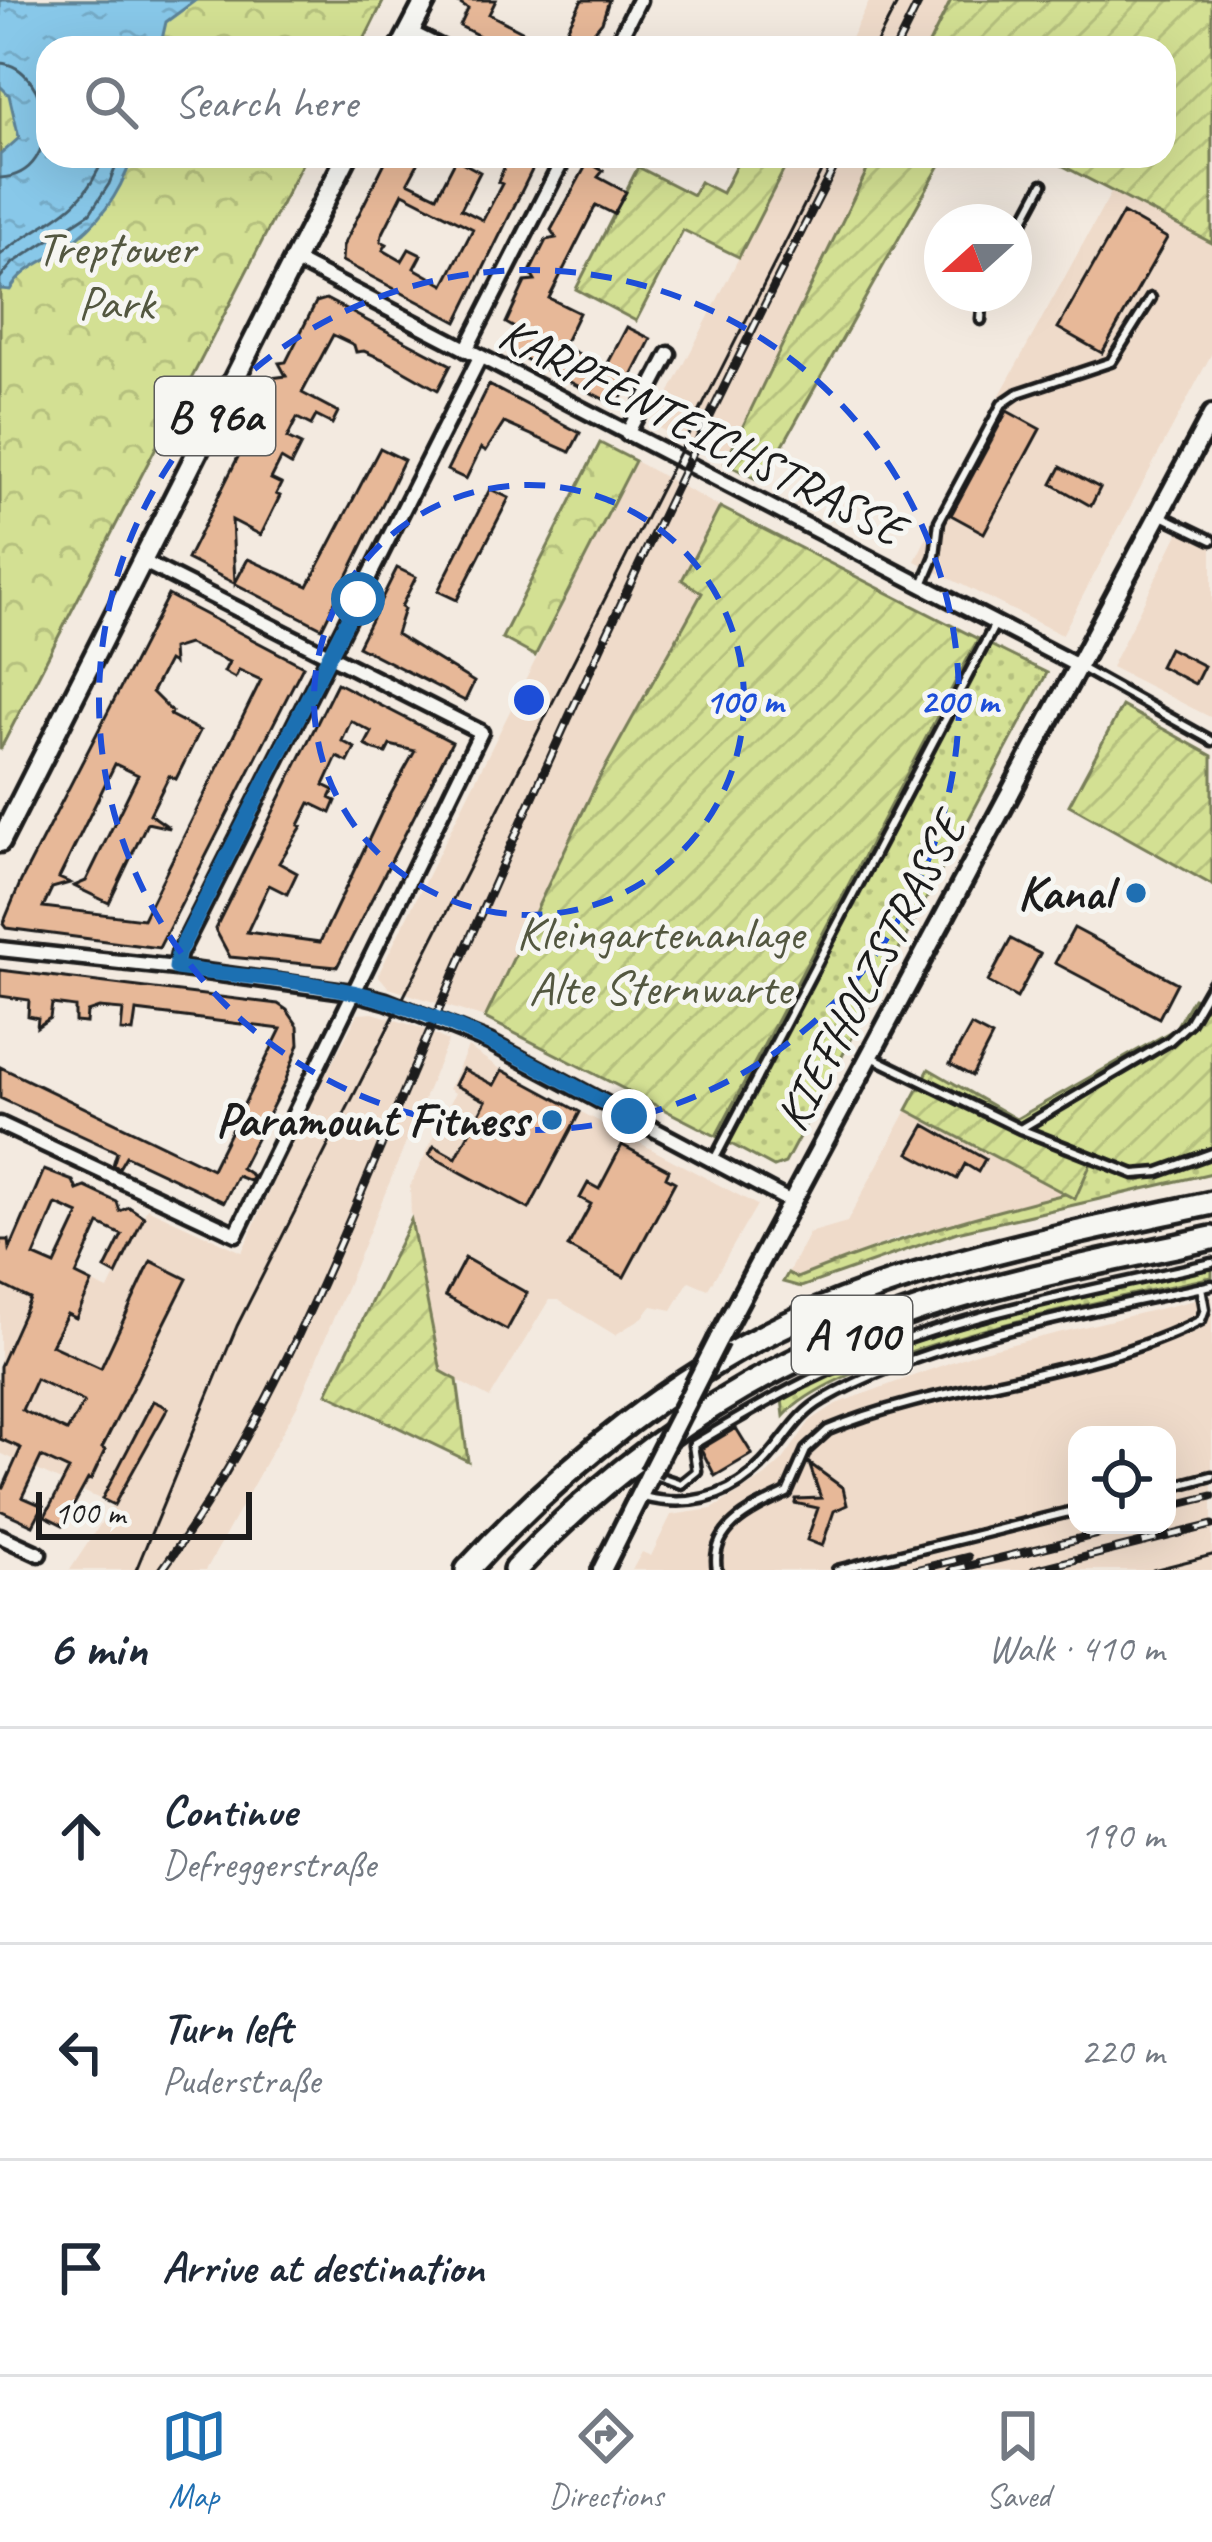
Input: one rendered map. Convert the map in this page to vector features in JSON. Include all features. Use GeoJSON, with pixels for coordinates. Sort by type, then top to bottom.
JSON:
{"type":"FeatureCollection","features":[{"type":"Feature","properties":{"kind":"highway","name":"A 100"},"geometry":{"type":"LineString","coordinates":[[467,1570],[568,1468],[684,1386],[790,1322],[895,1281],[965,1261],[1212,1203]]}},
{"type":"Feature","properties":{"kind":"highway","name":"A 100"},"geometry":{"type":"LineString","coordinates":[[515,1570],[645,1452],[720,1399],[776,1369],[904,1315],[1212,1238]]}},
{"type":"Feature","properties":{"kind":"main road"},"geometry":{"type":"LineString","coordinates":[[408,36],[426,0]]}},
{"type":"Feature","properties":{"kind":"main road","name":"B 96a"},"geometry":{"type":"LineString","coordinates":[[0,842],[341,168]]}},
{"type":"Feature","properties":{"kind":"street"},"geometry":{"type":"LineString","coordinates":[[621,36],[639,0]]}},
{"type":"Feature","properties":{"kind":"street"},"geometry":{"type":"LineString","coordinates":[[176,968],[178,954],[329,655],[559,168]]}},
{"type":"Feature","properties":{"kind":"street","name":"KARPFENTEICHSTRASSE"},"geometry":{"type":"LineString","coordinates":[[294,260],[1078,666]]}},
{"type":"Feature","properties":{"kind":"street"},"geometry":{"type":"LineString","coordinates":[[627,434],[669,354]]}},
{"type":"Feature","properties":{"kind":"street","name":"KIEFHOLZSTRASSE"},"geometry":{"type":"LineString","coordinates":[[602,1570],[718,1340],[1212,415]]}},
{"type":"Feature","properties":{"kind":"street"},"geometry":{"type":"LineString","coordinates":[[0,1124],[236,1234],[481,732],[142,561]]}},
{"type":"Feature","properties":{"kind":"street"},"geometry":{"type":"LineString","coordinates":[[0,949],[352,992],[454,1025],[791,1202]]}},
{"type":"Feature","properties":{"kind":"street"},"geometry":{"type":"LineString","coordinates":[[0,1536],[39,1554]]}},
{"type":"Feature","properties":{"kind":"lane"},"geometry":{"type":"LineString","coordinates":[[1032,204],[1043,184]]}},
{"type":"Feature","properties":{"kind":"lane"},"geometry":{"type":"LineString","coordinates":[[922,585],[935,556],[939,521],[1002,404],[1018,393],[1112,362],[1151,298]]}},
{"type":"Feature","properties":{"kind":"lane"},"geometry":{"type":"LineString","coordinates":[[980,320],[981,312]]}},
{"type":"Feature","properties":{"kind":"lane"},"geometry":{"type":"LineString","coordinates":[[1159,514],[1212,540]]}},
{"type":"Feature","properties":{"kind":"lane"},"geometry":{"type":"LineString","coordinates":[[713,1161],[995,624]]}},
{"type":"Feature","properties":{"kind":"lane"},"geometry":{"type":"LineString","coordinates":[[1078,666],[1212,741]]}},
{"type":"Feature","properties":{"kind":"lane"},"geometry":{"type":"LineString","coordinates":[[1020,1130],[1169,1041],[1190,1023],[1212,983]]}},
{"type":"Feature","properties":{"kind":"lane"},"geometry":{"type":"LineString","coordinates":[[869,1056],[1020,1130],[1134,1174],[1159,1172],[1212,1153]]}},
{"type":"Feature","properties":{"kind":"lane"},"geometry":{"type":"LineString","coordinates":[[650,1474],[681,1484],[698,1471],[693,1445],[794,1388],[894,1345],[955,1324],[1212,1263]]}},
{"type":"Feature","properties":{"kind":"lane"},"geometry":{"type":"LineString","coordinates":[[639,1496],[671,1504],[710,1499],[766,1461],[805,1412],[887,1371],[1025,1328],[1212,1285]]}},
{"type":"Feature","properties":{"kind":"lane"},"geometry":{"type":"LineString","coordinates":[[717,1570],[714,1553],[726,1529],[752,1509],[787,1493],[806,1450],[828,1430],[1181,1330],[1201,1320],[1205,1309],[1201,1287]]}},
{"type":"Feature","properties":{"kind":"lane"},"geometry":{"type":"LineString","coordinates":[[1176,1486],[1212,1476]]}},
{"type":"Feature","properties":{"kind":"lane"},"geometry":{"type":"LineString","coordinates":[[837,1570],[1068,1512]]}},
{"type":"Feature","properties":{"kind":"shaded area"},"geometry":{"type":"Polygon","coordinates":[[[870,0],[951,0],[933,36],[852,36],[870,0]]]}},
{"type":"Feature","properties":{"kind":"shaded area"},"geometry":{"type":"Polygon","coordinates":[[[785,168],[868,168],[725,463],[653,425],[785,168]]]}},
{"type":"Feature","properties":{"kind":"shaded area"},"geometry":{"type":"Polygon","coordinates":[[[1112,191],[1212,243],[1212,353],[1062,635],[915,561],[973,444],[1112,191]]]}},
{"type":"Feature","properties":{"kind":"shaded area"},"geometry":{"type":"Polygon","coordinates":[[[635,461],[720,507],[683,579],[702,593],[596,784],[485,1018],[389,988],[378,975],[635,461]]]}},
{"type":"Feature","properties":{"kind":"shaded area"},"geometry":{"type":"Polygon","coordinates":[[[1185,520],[1212,535],[1212,718],[1111,667],[1185,520]]]}},
{"type":"Feature","properties":{"kind":"shaded area"},"geometry":{"type":"Polygon","coordinates":[[[373,1013],[448,1041],[298,1404],[206,1570],[70,1570],[113,1505],[0,1453],[0,1240],[108,1290],[147,1208],[242,1252],[297,1129],[358,1014],[373,1013]]]}},
{"type":"Feature","properties":{"kind":"shaded area"},"geometry":{"type":"Polygon","coordinates":[[[468,1047],[502,1070],[757,1205],[708,1289],[689,1281],[672,1310],[652,1306],[615,1335],[558,1300],[549,1300],[490,1398],[441,1372],[411,1220],[410,1186],[455,1093],[449,1089],[468,1047]]]}},
{"type":"Feature","properties":{"kind":"shaded area"},"geometry":{"type":"Polygon","coordinates":[[[907,1110],[1065,1194],[900,1237],[797,1278],[788,1273],[809,1233],[847,1222],[907,1110]]]}},
{"type":"Feature","properties":{"kind":"shaded area"},"geometry":{"type":"Polygon","coordinates":[[[1212,1296],[1212,1570],[632,1570],[642,1552],[651,1556],[671,1515],[712,1509],[764,1477],[783,1460],[810,1421],[836,1404],[979,1352],[1212,1296]]]}},
{"type":"Feature","properties":{"kind":"green space","name":"Treptower Park"},"geometry":{"type":"Polygon","coordinates":[[[0,0],[384,0],[366,36],[36,36],[36,168],[300,168],[0,750],[0,0]]]}},
{"type":"Feature","properties":{"kind":"green space"},"geometry":{"type":"Polygon","coordinates":[[[951,0],[1212,0],[1212,243],[1067,168],[1176,168],[1176,36],[933,36],[951,0]]]}},
{"type":"Feature","properties":{"kind":"green space"},"geometry":{"type":"Polygon","coordinates":[[[637,168],[693,195],[700,182],[722,193],[735,168],[785,168],[739,257],[683,230],[636,321],[576,289],[637,168]]]}},
{"type":"Feature","properties":{"kind":"green space"},"geometry":{"type":"Polygon","coordinates":[[[868,168],[938,168],[762,482],[725,463],[868,168]]]}},
{"type":"Feature","properties":{"kind":"green space"},"geometry":{"type":"Polygon","coordinates":[[[600,443],[635,461],[535,656],[502,638],[600,443]]]}},
{"type":"Feature","properties":{"kind":"green space","name":"Kleingartenanlage Alte Sternwarte"},"geometry":{"type":"Polygon","coordinates":[[[720,507],[978,639],[716,1136],[485,1018],[596,784],[702,593],[682,580],[720,507]]]}},
{"type":"Feature","properties":{"kind":"green space"},"geometry":{"type":"Polygon","coordinates":[[[978,639],[1047,673],[785,1163],[774,1167],[716,1136],[978,639]]]}},
{"type":"Feature","properties":{"kind":"green space"},"geometry":{"type":"Polygon","coordinates":[[[1122,706],[1212,756],[1212,885],[1069,805],[1122,706]]]}},
{"type":"Feature","properties":{"kind":"green space"},"geometry":{"type":"Polygon","coordinates":[[[1193,998],[1212,1004],[1212,1157],[1139,1181],[1092,1161],[1075,1199],[907,1110],[929,1069],[1016,1119],[1175,1029],[1193,998]]]}},
{"type":"Feature","properties":{"kind":"green space"},"geometry":{"type":"Polygon","coordinates":[[[1212,1157],[1212,1173],[957,1232],[801,1287],[783,1282],[788,1273],[797,1278],[963,1221],[1065,1194],[1074,1198],[1091,1161],[1139,1181],[1212,1157]]]}},
{"type":"Feature","properties":{"kind":"green space"},"geometry":{"type":"Polygon","coordinates":[[[411,1220],[441,1371],[457,1380],[468,1461],[327,1393],[411,1220]]]}},
{"type":"Feature","properties":{"kind":"green space"},"geometry":{"type":"Polygon","coordinates":[[[1212,1268],[1212,1277],[920,1348],[816,1392],[784,1416],[782,1399],[885,1353],[992,1319],[1212,1268]]]}},
{"type":"Feature","properties":{"kind":"water"},"geometry":{"type":"Polygon","coordinates":[[[0,0],[196,0],[166,22],[163,36],[36,36],[36,168],[128,168],[97,219],[63,249],[27,271],[10,290],[0,289],[0,155],[19,138],[9,95],[0,86],[0,0]]]}},
{"type":"Feature","properties":{"kind":"building"},"geometry":{"type":"Polygon","coordinates":[[[454,0],[496,0],[489,14],[532,36],[480,36],[460,26],[468,9],[454,0]]]}},
{"type":"Feature","properties":{"kind":"building"},"geometry":{"type":"Polygon","coordinates":[[[582,0],[609,0],[591,36],[563,36],[582,0]]]}},
{"type":"Feature","properties":{"kind":"building"},"geometry":{"type":"Polygon","coordinates":[[[382,168],[416,168],[408,182],[437,196],[451,168],[473,168],[480,172],[461,209],[483,220],[502,184],[498,182],[504,168],[533,168],[457,322],[342,261],[343,246],[382,168]],[[403,193],[382,235],[381,241],[387,244],[383,250],[402,261],[409,249],[421,255],[414,268],[444,285],[473,229],[403,193]]]}},
{"type":"Feature","properties":{"kind":"building"},"geometry":{"type":"Polygon","coordinates":[[[585,168],[598,168],[603,171],[598,177],[626,192],[614,214],[596,205],[549,298],[579,313],[563,346],[606,367],[627,327],[651,339],[617,406],[510,351],[518,330],[506,323],[525,282],[535,281],[530,272],[546,240],[556,238],[551,230],[585,168]]]}},
{"type":"Feature","properties":{"kind":"building"},"geometry":{"type":"Polygon","coordinates":[[[1123,213],[1167,238],[1102,353],[1058,328],[1123,213]]]}},
{"type":"Feature","properties":{"kind":"building"},"geometry":{"type":"Polygon","coordinates":[[[326,299],[451,365],[438,390],[385,360],[356,352],[354,345],[333,335],[302,393],[338,412],[332,424],[316,416],[311,425],[297,418],[287,438],[301,445],[291,465],[281,459],[271,479],[281,484],[276,494],[280,496],[261,535],[232,520],[235,583],[248,559],[308,586],[380,448],[404,460],[322,628],[187,559],[266,401],[261,399],[269,394],[271,378],[286,376],[279,363],[286,362],[316,302],[326,299]]]}},
{"type":"Feature","properties":{"kind":"building"},"geometry":{"type":"Polygon","coordinates":[[[489,385],[580,433],[570,452],[504,423],[486,451],[481,448],[466,479],[447,470],[489,385]]]}},
{"type":"Feature","properties":{"kind":"building"},"geometry":{"type":"Polygon","coordinates":[[[1007,411],[1040,429],[984,533],[951,515],[1007,411]]]}},
{"type":"Feature","properties":{"kind":"building"},"geometry":{"type":"Polygon","coordinates":[[[1061,467],[1100,488],[1091,506],[1052,484],[1061,467]]]}},
{"type":"Feature","properties":{"kind":"building"},"geometry":{"type":"Polygon","coordinates":[[[490,489],[509,498],[457,600],[438,591],[490,489]]]}},
{"type":"Feature","properties":{"kind":"building"},"geometry":{"type":"Polygon","coordinates":[[[397,568],[416,577],[401,607],[396,634],[474,682],[465,701],[358,646],[397,568]]]}},
{"type":"Feature","properties":{"kind":"building"},"geometry":{"type":"Polygon","coordinates":[[[168,595],[303,666],[159,948],[6,928],[3,924],[168,595]],[[188,644],[172,649],[173,664],[168,661],[152,692],[170,715],[200,731],[176,779],[169,776],[150,814],[170,828],[147,823],[109,903],[74,886],[86,881],[138,775],[115,764],[59,878],[70,883],[52,888],[43,907],[143,919],[261,680],[239,670],[235,678],[224,672],[229,662],[188,644]]]}},
{"type":"Feature","properties":{"kind":"building"},"geometry":{"type":"Polygon","coordinates":[[[1169,648],[1204,666],[1195,684],[1160,666],[1169,648]]]}},
{"type":"Feature","properties":{"kind":"building"},"geometry":{"type":"Polygon","coordinates":[[[337,683],[452,742],[337,967],[230,957],[215,929],[337,683]],[[351,721],[342,741],[355,748],[348,762],[337,757],[324,785],[334,790],[331,813],[310,803],[279,863],[297,873],[287,894],[269,885],[247,932],[320,942],[415,751],[390,745],[386,753],[375,750],[365,745],[372,732],[351,721]]]}},
{"type":"Feature","properties":{"kind":"building"},"geometry":{"type":"Polygon","coordinates":[[[1074,928],[1177,983],[1159,1018],[1055,963],[1074,928]]]}},
{"type":"Feature","properties":{"kind":"building"},"geometry":{"type":"Polygon","coordinates":[[[1011,939],[1040,954],[1017,998],[988,982],[1011,939]]]}},
{"type":"Feature","properties":{"kind":"building"},"geometry":{"type":"Polygon","coordinates":[[[0,970],[278,1004],[287,1010],[298,1026],[299,1044],[241,1168],[253,1176],[250,1181],[237,1176],[224,1202],[126,1156],[119,1168],[113,1165],[117,1152],[0,1098],[0,1067],[212,1169],[281,1029],[136,1011],[133,1032],[121,1031],[123,1010],[87,1012],[86,1023],[75,1022],[75,1007],[52,1004],[50,1018],[37,1027],[38,1018],[28,1016],[29,1000],[0,996],[0,970]]]}},
{"type":"Feature","properties":{"kind":"building"},"geometry":{"type":"Polygon","coordinates":[[[971,1026],[992,1037],[972,1076],[950,1064],[971,1026]]]}},
{"type":"Feature","properties":{"kind":"building"},"geometry":{"type":"Polygon","coordinates":[[[463,1069],[494,1085],[502,1070],[580,1112],[529,1209],[429,1155],[434,1146],[456,1158],[486,1101],[455,1085],[463,1069]]]}},
{"type":"Feature","properties":{"kind":"building"},"geometry":{"type":"Polygon","coordinates":[[[925,1125],[985,1159],[978,1172],[965,1164],[957,1179],[909,1153],[925,1125]]]}},
{"type":"Feature","properties":{"kind":"building"},"geometry":{"type":"Polygon","coordinates":[[[622,1145],[669,1170],[666,1177],[675,1182],[624,1277],[568,1247],[591,1204],[580,1198],[588,1183],[599,1189],[622,1145]]]}},
{"type":"Feature","properties":{"kind":"building"},"geometry":{"type":"Polygon","coordinates":[[[44,1170],[73,1181],[77,1190],[85,1187],[117,1202],[120,1211],[129,1207],[144,1217],[116,1275],[105,1269],[122,1235],[99,1224],[76,1275],[92,1283],[76,1318],[67,1314],[51,1345],[101,1368],[151,1261],[187,1279],[102,1448],[91,1480],[63,1525],[45,1516],[69,1470],[41,1457],[22,1497],[43,1506],[33,1525],[0,1510],[0,1487],[21,1448],[0,1439],[0,1366],[30,1299],[0,1284],[0,1240],[9,1240],[10,1249],[44,1170]],[[56,1204],[34,1256],[55,1265],[79,1214],[56,1204]],[[36,1379],[22,1410],[67,1431],[84,1402],[36,1379]]]}},
{"type":"Feature","properties":{"kind":"building"},"geometry":{"type":"Polygon","coordinates":[[[465,1258],[527,1293],[507,1330],[445,1296],[465,1258]]]}},
{"type":"Feature","properties":{"kind":"building"},"geometry":{"type":"Polygon","coordinates":[[[153,1401],[168,1408],[114,1505],[102,1499],[153,1401]]]}},
{"type":"Feature","properties":{"kind":"building"},"geometry":{"type":"Polygon","coordinates":[[[736,1428],[752,1454],[715,1476],[701,1449],[736,1428]]]}},
{"type":"Feature","properties":{"kind":"building"},"geometry":{"type":"Polygon","coordinates":[[[809,1463],[843,1488],[847,1505],[834,1511],[822,1546],[807,1540],[818,1508],[795,1503],[796,1499],[821,1498],[809,1463]]]}},
{"type":"Feature","properties":{"kind":"tram line"},"geometry":{"type":"LineString","coordinates":[[880,36],[899,0]]}},
{"type":"Feature","properties":{"kind":"tram line"},"geometry":{"type":"LineString","coordinates":[[136,1570],[237,1326],[823,168]]}},
{"type":"Feature","properties":{"kind":"tram line"},"geometry":{"type":"LineString","coordinates":[[1153,1570],[1212,1555]]}},
{"type":"Feature","properties":{"kind":"railway"},"geometry":{"type":"LineString","coordinates":[[902,36],[920,0]]}},
{"type":"Feature","properties":{"kind":"railway"},"geometry":{"type":"LineString","coordinates":[[162,1570],[242,1444],[310,1310],[576,702],[678,482],[834,168]]}},
{"type":"Feature","properties":{"kind":"railway"},"geometry":{"type":"LineString","coordinates":[[1176,1505],[1212,1496]]}},
{"type":"Feature","properties":{"kind":"railway"},"geometry":{"type":"LineString","coordinates":[[1034,1570],[1212,1525]]}},
{"type":"Feature","properties":{"kind":"railway"},"geometry":{"type":"LineString","coordinates":[[952,1570],[1098,1534]]}},
{"type":"Feature","properties":{"kind":"railway"},"geometry":{"type":"LineString","coordinates":[[915,1570],[968,1557]]}},
{"type":"Feature","properties":{"kind":"place","name":"Kanal"},"geometry":{"type":"Point","coordinates":[1136,893]}},
{"type":"Feature","properties":{"kind":"place","name":"Paramount Fitness"},"geometry":{"type":"Point","coordinates":[552,1120]}},
{"type":"Feature","properties":{"kind":"route"},"geometry":{"type":"LineString","coordinates":[[358,599],[178,954],[176,968],[386,1000],[454,1025],[629,1116]]}}]}
